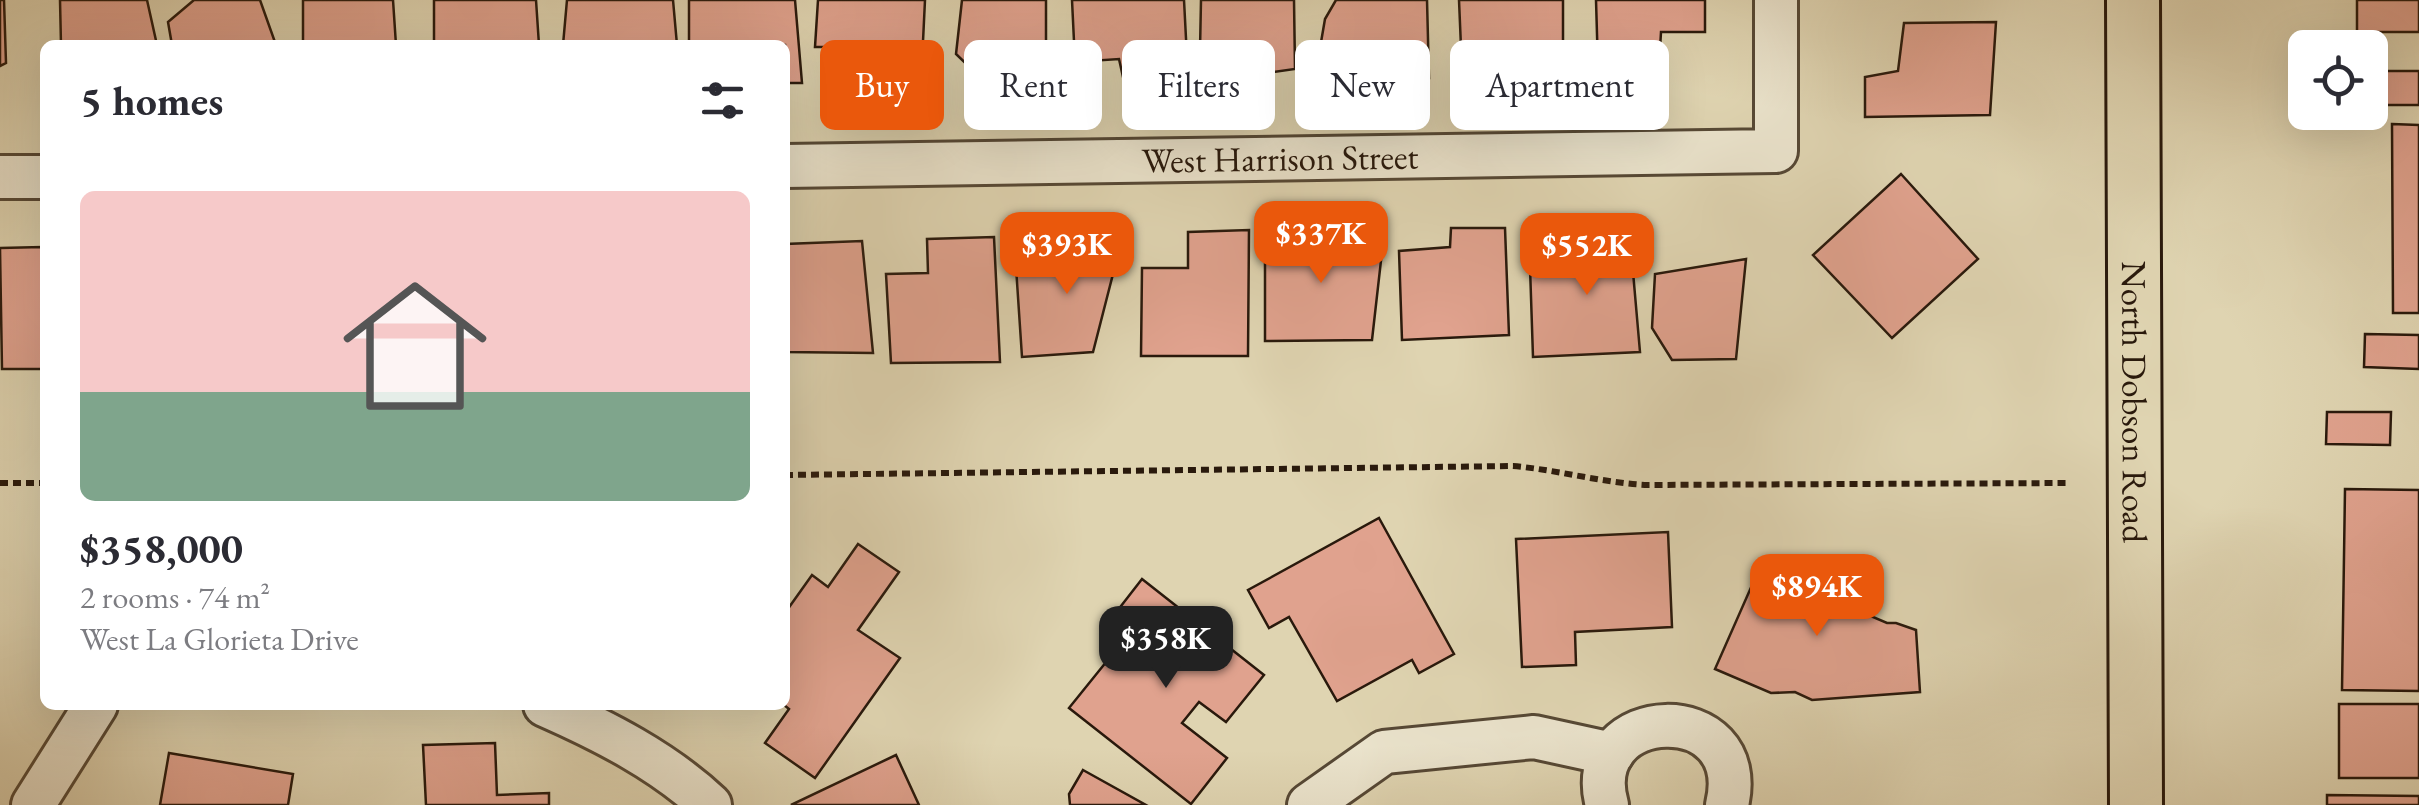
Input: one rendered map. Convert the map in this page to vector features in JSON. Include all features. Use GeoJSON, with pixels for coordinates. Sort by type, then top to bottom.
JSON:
{"type":"FeatureCollection","features":[{"type":"Feature","properties":{"kind":"main road","name":"North Dobson Road"},"geometry":{"type":"LineString","coordinates":[[2134,0],[2136,805]]}},
{"type":"Feature","properties":{"kind":"street","name":"West Harrison Street"},"geometry":{"type":"LineString","coordinates":[[790,166],[1776,151],[1776,0]]}},
{"type":"Feature","properties":{"kind":"street"},"geometry":{"type":"LineString","coordinates":[[0,177],[40,177]]}},
{"type":"Feature","properties":{"kind":"street"},"geometry":{"type":"LineString","coordinates":[[33,805],[93,710]]}},
{"type":"Feature","properties":{"kind":"street"},"geometry":{"type":"LineString","coordinates":[[556,710],[664,767],[710,805]]}},
{"type":"Feature","properties":{"kind":"street"},"geometry":{"type":"LineString","coordinates":[[1607,805],[1605,773],[1612,754],[1644,728],[1664,724],[1684,726],[1703,734],[1718,749],[1728,768],[1731,790],[1727,805]]}},
{"type":"Feature","properties":{"kind":"street"},"geometry":{"type":"LineString","coordinates":[[1309,805],[1384,752],[1534,737],[1612,754]]}},
{"type":"Feature","properties":{"kind":"path"},"geometry":{"type":"LineString","coordinates":[[790,475],[1514,466],[1549,469],[1600,482],[1648,485],[2066,484]]}},
{"type":"Feature","properties":{"kind":"path"},"geometry":{"type":"LineString","coordinates":[[0,483],[40,482]]}},
{"type":"Feature","properties":{"kind":"building"},"geometry":{"type":"Polygon","coordinates":[[[0,0],[4,0],[6,63],[0,66],[0,0]]]}},
{"type":"Feature","properties":{"kind":"building"},"geometry":{"type":"Polygon","coordinates":[[[60,0],[147,0],[156,40],[61,40],[60,0]]]}},
{"type":"Feature","properties":{"kind":"building"},"geometry":{"type":"Polygon","coordinates":[[[194,0],[260,0],[274,40],[171,40],[168,22],[194,0]]]}},
{"type":"Feature","properties":{"kind":"building"},"geometry":{"type":"Polygon","coordinates":[[[303,0],[393,0],[396,40],[303,40],[303,0]]]}},
{"type":"Feature","properties":{"kind":"building"},"geometry":{"type":"Polygon","coordinates":[[[434,0],[536,0],[539,40],[434,40],[434,0]]]}},
{"type":"Feature","properties":{"kind":"building"},"geometry":{"type":"Polygon","coordinates":[[[567,0],[673,0],[677,40],[563,40],[567,0]]]}},
{"type":"Feature","properties":{"kind":"building"},"geometry":{"type":"Polygon","coordinates":[[[689,0],[795,0],[802,83],[790,83],[790,40],[689,40],[689,0]]]}},
{"type":"Feature","properties":{"kind":"building"},"geometry":{"type":"Polygon","coordinates":[[[818,0],[925,0],[923,40],[820,40],[820,47],[815,47],[818,0]]]}},
{"type":"Feature","properties":{"kind":"building"},"geometry":{"type":"Polygon","coordinates":[[[962,0],[1046,0],[1046,40],[964,40],[964,62],[956,54],[962,0]]]}},
{"type":"Feature","properties":{"kind":"building"},"geometry":{"type":"Polygon","coordinates":[[[1072,0],[1184,0],[1186,40],[1122,40],[1122,72],[1119,59],[1102,60],[1102,40],[1074,40],[1072,0]]]}},
{"type":"Feature","properties":{"kind":"building"},"geometry":{"type":"Polygon","coordinates":[[[1201,0],[1294,0],[1295,69],[1275,72],[1275,40],[1200,40],[1201,0]]]}},
{"type":"Feature","properties":{"kind":"building"},"geometry":{"type":"Polygon","coordinates":[[[1336,0],[1427,0],[1428,40],[1321,40],[1325,19],[1336,0]]]}},
{"type":"Feature","properties":{"kind":"building"},"geometry":{"type":"Polygon","coordinates":[[[1459,0],[1563,0],[1563,40],[1461,40],[1459,0]]]}},
{"type":"Feature","properties":{"kind":"building"},"geometry":{"type":"Polygon","coordinates":[[[1596,0],[1705,0],[1705,32],[1661,32],[1661,40],[1597,40],[1596,0]]]}},
{"type":"Feature","properties":{"kind":"building"},"geometry":{"type":"Polygon","coordinates":[[[2357,0],[2419,0],[2419,32],[2357,30],[2357,0]]]}},
{"type":"Feature","properties":{"kind":"building"},"geometry":{"type":"Polygon","coordinates":[[[1996,22],[1990,115],[1865,117],[1865,77],[1898,71],[1904,23],[1996,22]]]}},
{"type":"Feature","properties":{"kind":"building"},"geometry":{"type":"Polygon","coordinates":[[[2388,71],[2419,71],[2419,105],[2388,105],[2388,71]]]}},
{"type":"Feature","properties":{"kind":"building"},"geometry":{"type":"Polygon","coordinates":[[[2392,124],[2419,125],[2419,313],[2393,313],[2392,124]]]}},
{"type":"Feature","properties":{"kind":"building"},"geometry":{"type":"Polygon","coordinates":[[[1901,174],[1978,259],[1892,338],[1813,255],[1901,174]]]}},
{"type":"Feature","properties":{"kind":"building"},"geometry":{"type":"Polygon","coordinates":[[[1629,226],[1640,352],[1533,357],[1530,267],[1568,266],[1574,229],[1629,226]]]}},
{"type":"Feature","properties":{"kind":"building"},"geometry":{"type":"Polygon","coordinates":[[[1451,228],[1505,228],[1509,335],[1402,340],[1399,251],[1450,247],[1451,228]]]}},
{"type":"Feature","properties":{"kind":"building"},"geometry":{"type":"Polygon","coordinates":[[[1249,230],[1248,356],[1141,356],[1142,268],[1188,268],[1188,232],[1249,230]]]}},
{"type":"Feature","properties":{"kind":"building"},"geometry":{"type":"Polygon","coordinates":[[[1265,232],[1384,234],[1372,340],[1265,341],[1265,232]]]}},
{"type":"Feature","properties":{"kind":"building"},"geometry":{"type":"Polygon","coordinates":[[[1067,235],[1123,235],[1093,352],[1022,357],[1016,267],[1058,265],[1067,235]]]}},
{"type":"Feature","properties":{"kind":"building"},"geometry":{"type":"Polygon","coordinates":[[[994,237],[1000,362],[891,363],[886,274],[928,273],[927,239],[994,237]]]}},
{"type":"Feature","properties":{"kind":"building"},"geometry":{"type":"Polygon","coordinates":[[[862,241],[873,353],[790,352],[790,244],[862,241]]]}},
{"type":"Feature","properties":{"kind":"building"},"geometry":{"type":"Polygon","coordinates":[[[40,247],[40,369],[2,369],[0,248],[40,247]]]}},
{"type":"Feature","properties":{"kind":"building"},"geometry":{"type":"Polygon","coordinates":[[[1746,259],[1736,359],[1672,360],[1652,328],[1655,274],[1746,259]]]}},
{"type":"Feature","properties":{"kind":"building"},"geometry":{"type":"Polygon","coordinates":[[[2365,334],[2419,335],[2419,369],[2364,367],[2365,334]]]}},
{"type":"Feature","properties":{"kind":"building"},"geometry":{"type":"Polygon","coordinates":[[[2327,412],[2391,412],[2390,445],[2326,444],[2327,412]]]}},
{"type":"Feature","properties":{"kind":"building"},"geometry":{"type":"Polygon","coordinates":[[[2345,489],[2419,490],[2419,691],[2342,690],[2345,489]]]}},
{"type":"Feature","properties":{"kind":"building"},"geometry":{"type":"Polygon","coordinates":[[[1379,518],[1454,654],[1419,673],[1412,660],[1337,701],[1289,617],[1269,628],[1248,590],[1379,518]]]}},
{"type":"Feature","properties":{"kind":"building"},"geometry":{"type":"Polygon","coordinates":[[[1668,532],[1672,627],[1575,632],[1576,665],[1522,667],[1516,539],[1668,532]]]}},
{"type":"Feature","properties":{"kind":"building"},"geometry":{"type":"Polygon","coordinates":[[[858,544],[899,572],[858,630],[900,658],[815,778],[765,743],[790,710],[790,606],[812,575],[828,587],[858,544]]]}},
{"type":"Feature","properties":{"kind":"building"},"geometry":{"type":"Polygon","coordinates":[[[1764,558],[1795,569],[1827,567],[1852,578],[1854,609],[1916,630],[1920,692],[1812,700],[1795,692],[1771,693],[1715,669],[1764,558]]]}},
{"type":"Feature","properties":{"kind":"building"},"geometry":{"type":"Polygon","coordinates":[[[1142,579],[1264,675],[1226,722],[1199,702],[1182,723],[1227,758],[1191,804],[1069,708],[1132,630],[1114,615],[1142,579]]]}},
{"type":"Feature","properties":{"kind":"building"},"geometry":{"type":"Polygon","coordinates":[[[2339,704],[2419,704],[2419,778],[2339,778],[2339,704]]]}},
{"type":"Feature","properties":{"kind":"building"},"geometry":{"type":"Polygon","coordinates":[[[495,743],[497,795],[549,793],[549,805],[426,805],[423,745],[495,743]]]}},
{"type":"Feature","properties":{"kind":"building"},"geometry":{"type":"Polygon","coordinates":[[[169,753],[293,774],[288,805],[160,805],[169,753]]]}},
{"type":"Feature","properties":{"kind":"building"},"geometry":{"type":"Polygon","coordinates":[[[896,755],[919,805],[791,805],[896,755]]]}},
{"type":"Feature","properties":{"kind":"building"},"geometry":{"type":"Polygon","coordinates":[[[1083,770],[1146,805],[1070,805],[1069,794],[1083,770]]]}},
{"type":"Feature","properties":{"kind":"building"},"geometry":{"type":"Polygon","coordinates":[[[2327,795],[2419,796],[2419,805],[2327,805],[2327,795]]]}}]}
